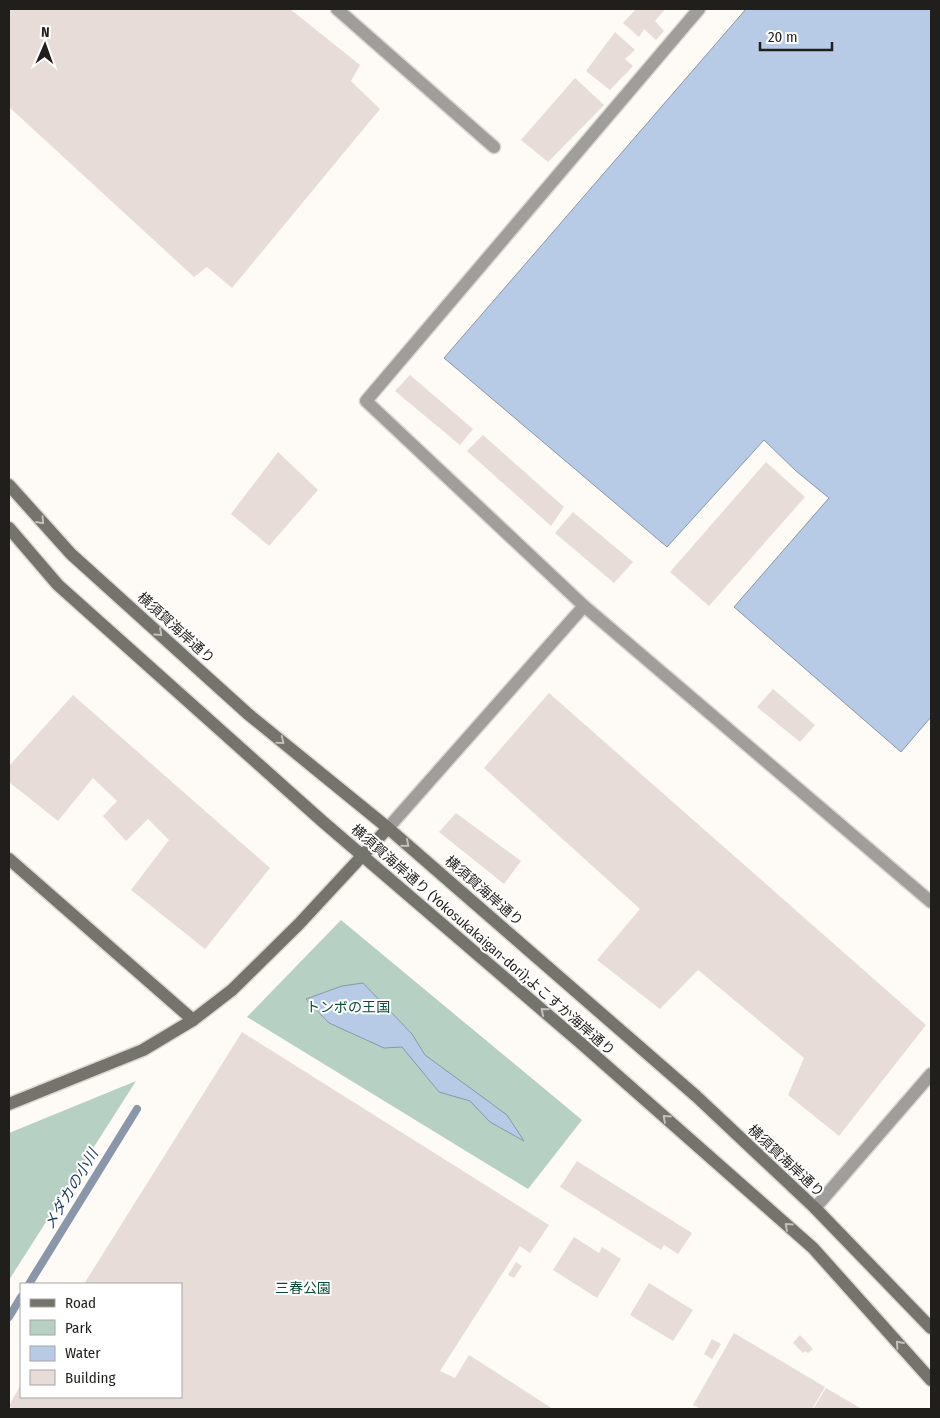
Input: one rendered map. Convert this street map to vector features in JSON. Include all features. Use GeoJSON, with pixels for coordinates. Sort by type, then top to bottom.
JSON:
{"type":"FeatureCollection","features":[{"type":"Feature","properties":{"kind":"street"},"geometry":{"type":"LineString","coordinates":[[337,9],[494,147]]}},
{"type":"Feature","properties":{"kind":"street"},"geometry":{"type":"LineString","coordinates":[[699,9],[366,402],[584,606],[931,902]]}},
{"type":"Feature","properties":{"kind":"street","name":"横須賀海岸通り"},"geometry":{"type":"LineString","coordinates":[[9,485],[71,554],[240,707],[388,828],[681,1083],[815,1208],[931,1328]]}},
{"type":"Feature","properties":{"kind":"street","name":"横須賀海岸通り (Yokosukakaigan-dori);よこすか海岸通り"},"geometry":{"type":"LineString","coordinates":[[9,528],[58,585],[362,856],[583,1045],[813,1248],[931,1380]]}},
{"type":"Feature","properties":{"kind":"street"},"geometry":{"type":"LineString","coordinates":[[9,1104],[143,1050],[193,1020],[232,990],[299,924],[388,828],[584,606]]}},
{"type":"Feature","properties":{"kind":"street"},"geometry":{"type":"LineString","coordinates":[[9,859],[193,1020]]}},
{"type":"Feature","properties":{"kind":"street"},"geometry":{"type":"LineString","coordinates":[[815,1208],[931,1074]]}},
{"type":"Feature","properties":{"kind":"green space","name":"トンボの王国"},"geometry":{"type":"Polygon","coordinates":[[[341,920],[582,1120],[528,1189],[247,1017],[341,920]]]}},
{"type":"Feature","properties":{"kind":"green space"},"geometry":{"type":"Polygon","coordinates":[[[136,1081],[9,1280],[9,1133],[136,1081]]]}},
{"type":"Feature","properties":{"kind":"water"},"geometry":{"type":"Polygon","coordinates":[[[746,9],[931,9],[931,717],[901,752],[734,607],[829,498],[796,471],[764,440],[667,547],[444,358],[746,9]]]}},
{"type":"Feature","properties":{"kind":"water"},"geometry":{"type":"Polygon","coordinates":[[[363,983],[412,1034],[425,1055],[507,1115],[524,1141],[490,1122],[470,1101],[439,1092],[402,1047],[384,1048],[329,1023],[306,999],[342,986],[363,983]]]}},
{"type":"Feature","properties":{"kind":"building"},"geometry":{"type":"Polygon","coordinates":[[[9,9],[290,9],[360,65],[351,81],[380,109],[232,288],[207,267],[194,277],[9,107],[9,9]]]}},
{"type":"Feature","properties":{"kind":"building"},"geometry":{"type":"Polygon","coordinates":[[[636,9],[665,9],[655,21],[664,31],[656,40],[644,29],[639,37],[623,23],[636,9]]]}},
{"type":"Feature","properties":{"kind":"building"},"geometry":{"type":"Polygon","coordinates":[[[615,32],[635,50],[625,59],[633,66],[610,90],[586,71],[615,32]]]}},
{"type":"Feature","properties":{"kind":"building"},"geometry":{"type":"Polygon","coordinates":[[[575,78],[604,105],[548,162],[521,140],[575,78]]]}},
{"type":"Feature","properties":{"kind":"building"},"geometry":{"type":"Polygon","coordinates":[[[410,375],[473,429],[460,445],[395,391],[410,375]]]}},
{"type":"Feature","properties":{"kind":"building"},"geometry":{"type":"Polygon","coordinates":[[[483,435],[564,507],[551,526],[467,451],[483,435]]]}},
{"type":"Feature","properties":{"kind":"building"},"geometry":{"type":"Polygon","coordinates":[[[278,452],[318,490],[269,546],[231,514],[278,452]]]}},
{"type":"Feature","properties":{"kind":"building"},"geometry":{"type":"Polygon","coordinates":[[[766,462],[805,497],[709,606],[670,572],[766,462]]]}},
{"type":"Feature","properties":{"kind":"building"},"geometry":{"type":"Polygon","coordinates":[[[573,512],[633,562],[614,583],[555,533],[573,512]]]}},
{"type":"Feature","properties":{"kind":"building"},"geometry":{"type":"Polygon","coordinates":[[[773,689],[815,725],[800,742],[757,707],[773,689]]]}},
{"type":"Feature","properties":{"kind":"building"},"geometry":{"type":"Polygon","coordinates":[[[549,693],[926,1025],[839,1136],[788,1095],[804,1058],[698,970],[660,1009],[597,960],[640,909],[484,768],[549,693]]]}},
{"type":"Feature","properties":{"kind":"building"},"geometry":{"type":"Polygon","coordinates":[[[73,695],[270,868],[205,949],[131,890],[169,840],[148,819],[126,841],[103,816],[117,801],[93,778],[58,821],[9,782],[9,766],[73,695]]]}},
{"type":"Feature","properties":{"kind":"building"},"geometry":{"type":"Polygon","coordinates":[[[456,813],[521,861],[504,884],[439,832],[456,813]]]}},
{"type":"Feature","properties":{"kind":"building","name":"三春公園"},"geometry":{"type":"Polygon","coordinates":[[[242,1032],[549,1225],[530,1253],[520,1246],[440,1371],[455,1378],[469,1355],[553,1409],[14,1409],[9,1406],[20,1386],[20,1398],[182,1398],[182,1283],[85,1283],[242,1032]]]}},
{"type":"Feature","properties":{"kind":"building"},"geometry":{"type":"Polygon","coordinates":[[[577,1161],[692,1233],[678,1254],[664,1245],[661,1250],[560,1187],[577,1161]]]}},
{"type":"Feature","properties":{"kind":"building"},"geometry":{"type":"Polygon","coordinates":[[[574,1237],[599,1253],[602,1247],[621,1259],[597,1298],[553,1270],[574,1237]]]}},
{"type":"Feature","properties":{"kind":"building"},"geometry":{"type":"Polygon","coordinates":[[[516,1262],[522,1266],[514,1278],[508,1275],[516,1262]]]}},
{"type":"Feature","properties":{"kind":"building"},"geometry":{"type":"Polygon","coordinates":[[[649,1283],[693,1310],[673,1341],[630,1315],[649,1283]]]}},
{"type":"Feature","properties":{"kind":"building"},"geometry":{"type":"Polygon","coordinates":[[[734,1333],[825,1387],[812,1409],[701,1409],[693,1405],[734,1333]]]}},
{"type":"Feature","properties":{"kind":"building"},"geometry":{"type":"Polygon","coordinates":[[[800,1335],[813,1349],[808,1353],[805,1351],[803,1353],[793,1343],[800,1335]]]}},
{"type":"Feature","properties":{"kind":"building"},"geometry":{"type":"Polygon","coordinates":[[[712,1339],[721,1344],[712,1359],[704,1354],[712,1339]]]}},
{"type":"Feature","properties":{"kind":"building"},"geometry":{"type":"Polygon","coordinates":[[[826,1388],[862,1409],[813,1409],[826,1388]]]}},
{"type":"Feature","properties":{"kind":"waterway","name":"メダカの小川"},"geometry":{"type":"LineString","coordinates":[[30,1283],[137,1109]]}},
{"type":"Feature","properties":{"kind":"waterway","name":"メダカの小川"},"geometry":{"type":"LineString","coordinates":[[9,1317],[20,1299]]}}]}
